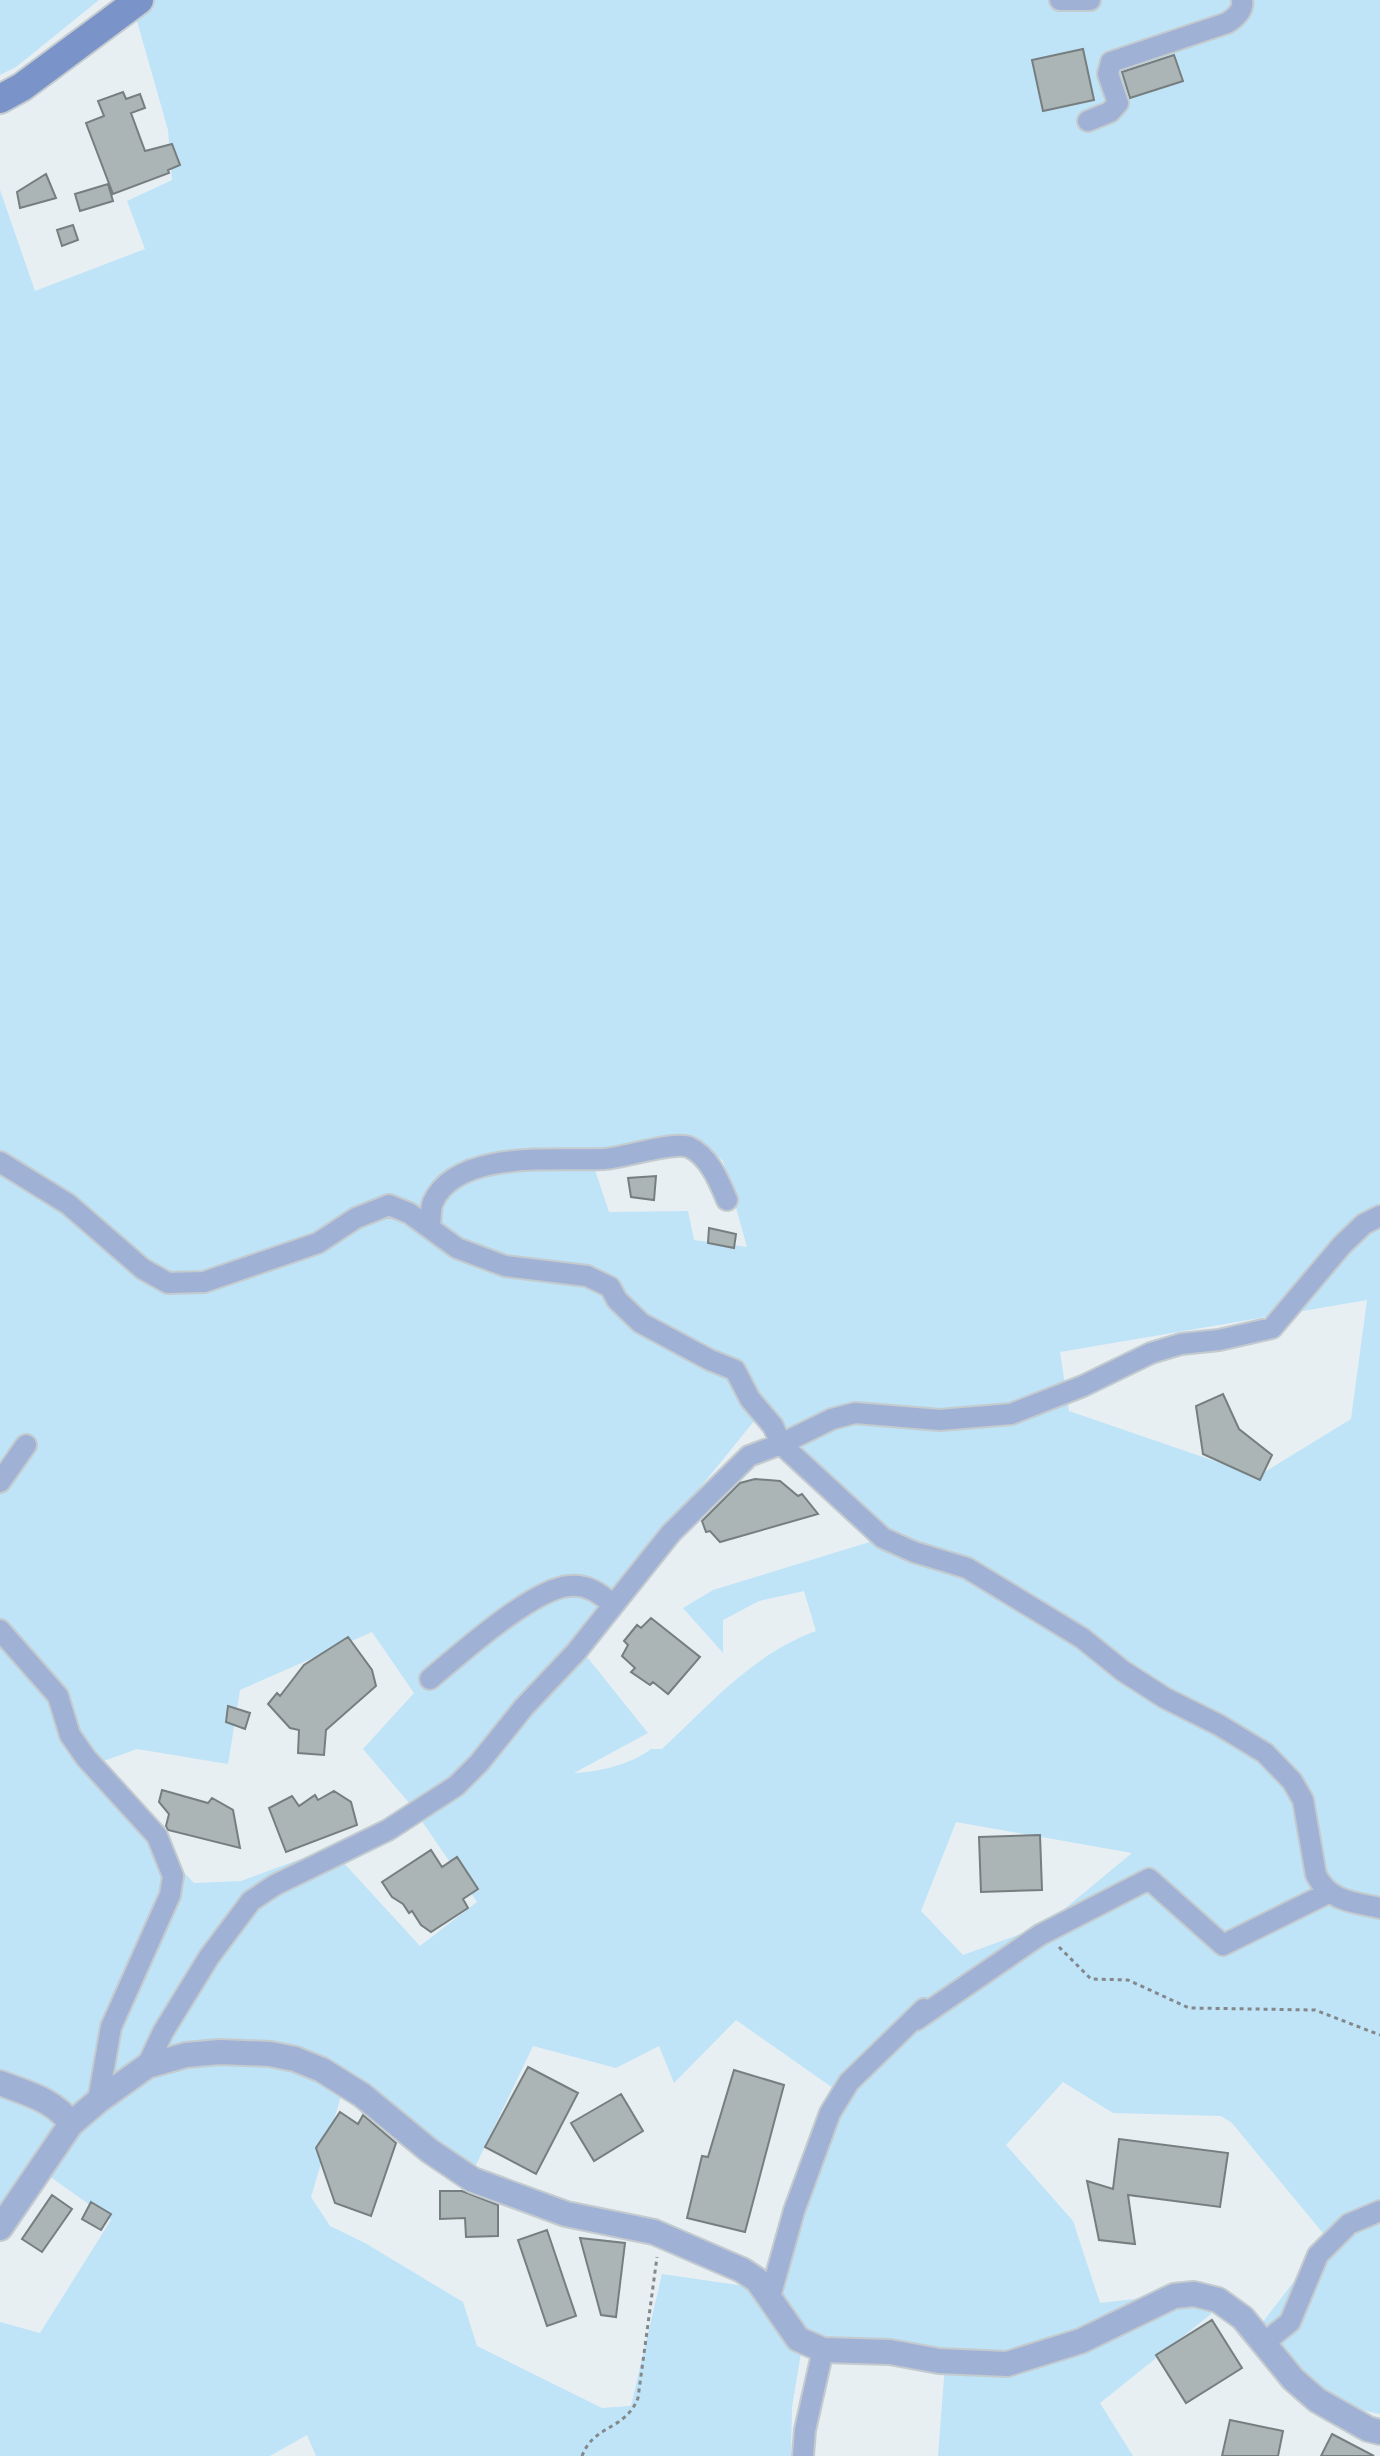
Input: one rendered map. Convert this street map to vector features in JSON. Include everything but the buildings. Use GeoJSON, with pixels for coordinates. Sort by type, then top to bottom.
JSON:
{"type":"FeatureCollection","features":[{"type":"Feature","properties":{"kind":"main road"},"geometry":{"type":"LineString","coordinates":[[0,99],[22,87],[139,0]]}},
{"type":"Feature","properties":{"kind":"street"},"geometry":{"type":"LineString","coordinates":[[1060,0],[1090,0]]}},
{"type":"Feature","properties":{"kind":"street"},"geometry":{"type":"LineString","coordinates":[[1088,121],[1110,112],[1118,103],[1108,74],[1111,62],[1227,23],[1237,16],[1242,0]]}},
{"type":"Feature","properties":{"kind":"street"},"geometry":{"type":"LineString","coordinates":[[430,1227],[433,1203],[449,1182],[474,1170],[531,1158],[606,1159],[685,1145],[702,1155],[727,1200]]}},
{"type":"Feature","properties":{"kind":"street"},"geometry":{"type":"LineString","coordinates":[[0,1162],[68,1204],[143,1269],[168,1283],[204,1282],[318,1243],[356,1218],[389,1205],[409,1213],[457,1248],[505,1266],[587,1276],[610,1287],[617,1300],[641,1323],[735,1370],[750,1399],[773,1426],[781,1444],[883,1538],[914,1552],[967,1568],[1082,1638],[1123,1671],[1165,1698],[1265,1753],[1292,1781],[1303,1800],[1316,1875],[1328,1893],[1352,1903],[1380,1908]]}},
{"type":"Feature","properties":{"kind":"street"},"geometry":{"type":"LineString","coordinates":[[147,2066],[163,2032],[209,1957],[251,1901],[275,1885],[388,1830],[456,1786],[576,1652],[671,1533],[749,1456],[832,1419],[855,1413],[940,1420],[1011,1414],[1083,1386],[1151,1353],[1181,1344],[1219,1340],[1272,1328],[1342,1245],[1364,1224],[1380,1216]]}},
{"type":"Feature","properties":{"kind":"street"},"geometry":{"type":"LineString","coordinates":[[0,1482],[26,1445]]}},
{"type":"Feature","properties":{"kind":"street"},"geometry":{"type":"LineString","coordinates":[[430,1679],[515,1612],[559,1587],[573,1585],[588,1588],[613,1605]]}},
{"type":"Feature","properties":{"kind":"street"},"geometry":{"type":"LineString","coordinates":[[0,1630],[58,1696],[70,1735],[86,1758],[157,1836],[173,1876],[170,1895],[111,2027],[98,2101]]}},
{"type":"Feature","properties":{"kind":"street"},"geometry":{"type":"LineString","coordinates":[[916,2020],[1046,1933],[1149,1879],[1223,1945],[1328,1893]]}},
{"type":"Feature","properties":{"kind":"street"},"geometry":{"type":"LineString","coordinates":[[770,2297],[794,2211],[830,2113],[849,2082],[916,2020],[951,1979]]}},
{"type":"Feature","properties":{"kind":"street"},"geometry":{"type":"LineString","coordinates":[[0,2228],[71,2124],[147,2066],[186,2055],[220,2052],[270,2054],[295,2059],[322,2070],[362,2095],[430,2151],[473,2180],[566,2214],[654,2232],[742,2270],[757,2280],[798,2339],[823,2350],[890,2352],[939,2361],[1007,2364],[1081,2341],[1174,2296],[1194,2294],[1218,2300],[1243,2318],[1293,2379],[1317,2400],[1355,2423],[1380,2432]]}},
{"type":"Feature","properties":{"kind":"street"},"geometry":{"type":"LineString","coordinates":[[0,2083],[51,2103],[62,2111],[71,2124]]}},
{"type":"Feature","properties":{"kind":"street"},"geometry":{"type":"LineString","coordinates":[[1264,2343],[1290,2322],[1318,2255],[1349,2224],[1380,2211]]}},
{"type":"Feature","properties":{"kind":"street"},"geometry":{"type":"LineString","coordinates":[[803,2456],[805,2430],[823,2350]]}},
{"type":"Feature","properties":{"kind":"path"},"geometry":{"type":"LineString","coordinates":[[1046,1933],[1091,1979],[1128,1980],[1189,2008],[1315,2010],[1380,2035]]}},
{"type":"Feature","properties":{"kind":"path"},"geometry":{"type":"LineString","coordinates":[[582,2456],[591,2439],[633,2412],[650,2326],[657,2256],[667,2259]]}},
{"type":"Feature","properties":{"kind":"shaded area"},"geometry":{"type":"Polygon","coordinates":[[[0,0],[99,0],[16,67],[0,75],[0,0]]]}},
{"type":"Feature","properties":{"kind":"shaded area"},"geometry":{"type":"Polygon","coordinates":[[[131,0],[1380,0],[1380,2414],[1352,2408],[1290,2375],[1253,2335],[1327,2238],[1232,2123],[1221,2116],[1113,2113],[1063,2082],[1006,2145],[1073,2221],[1100,2303],[1203,2291],[1211,2314],[1100,2403],[1133,2456],[938,2456],[946,2352],[801,2353],[792,2407],[791,2456],[316,2456],[307,2435],[270,2456],[0,2456],[0,2322],[40,2333],[111,2220],[31,2163],[0,2208],[0,190],[35,291],[145,249],[127,201],[172,180],[168,130],[131,0]],[[709,1150],[595,1170],[609,1212],[688,1211],[694,1240],[747,1247],[723,1161],[709,1150]],[[1367,1300],[1060,1352],[1069,1411],[1258,1476],[1351,1419],[1367,1300]],[[759,1415],[575,1642],[648,1733],[574,1773],[615,1766],[651,1749],[662,1749],[752,1667],[793,1641],[816,1631],[804,1591],[759,1601],[723,1620],[723,1653],[683,1608],[713,1590],[873,1541],[759,1415]],[[372,1632],[240,1690],[228,1764],[137,1749],[98,1763],[158,1846],[194,1883],[241,1881],[330,1848],[420,1946],[477,1902],[411,1805],[363,1749],[414,1693],[372,1632]],[[956,1822],[921,1911],[963,1955],[1045,1925],[1132,1853],[956,1822]],[[736,2020],[674,2083],[659,2046],[616,2068],[533,2046],[475,2167],[344,2086],[311,2197],[330,2226],[365,2243],[463,2302],[477,2346],[602,2408],[631,2406],[662,2274],[758,2288],[833,2088],[736,2020]]]}}]}
